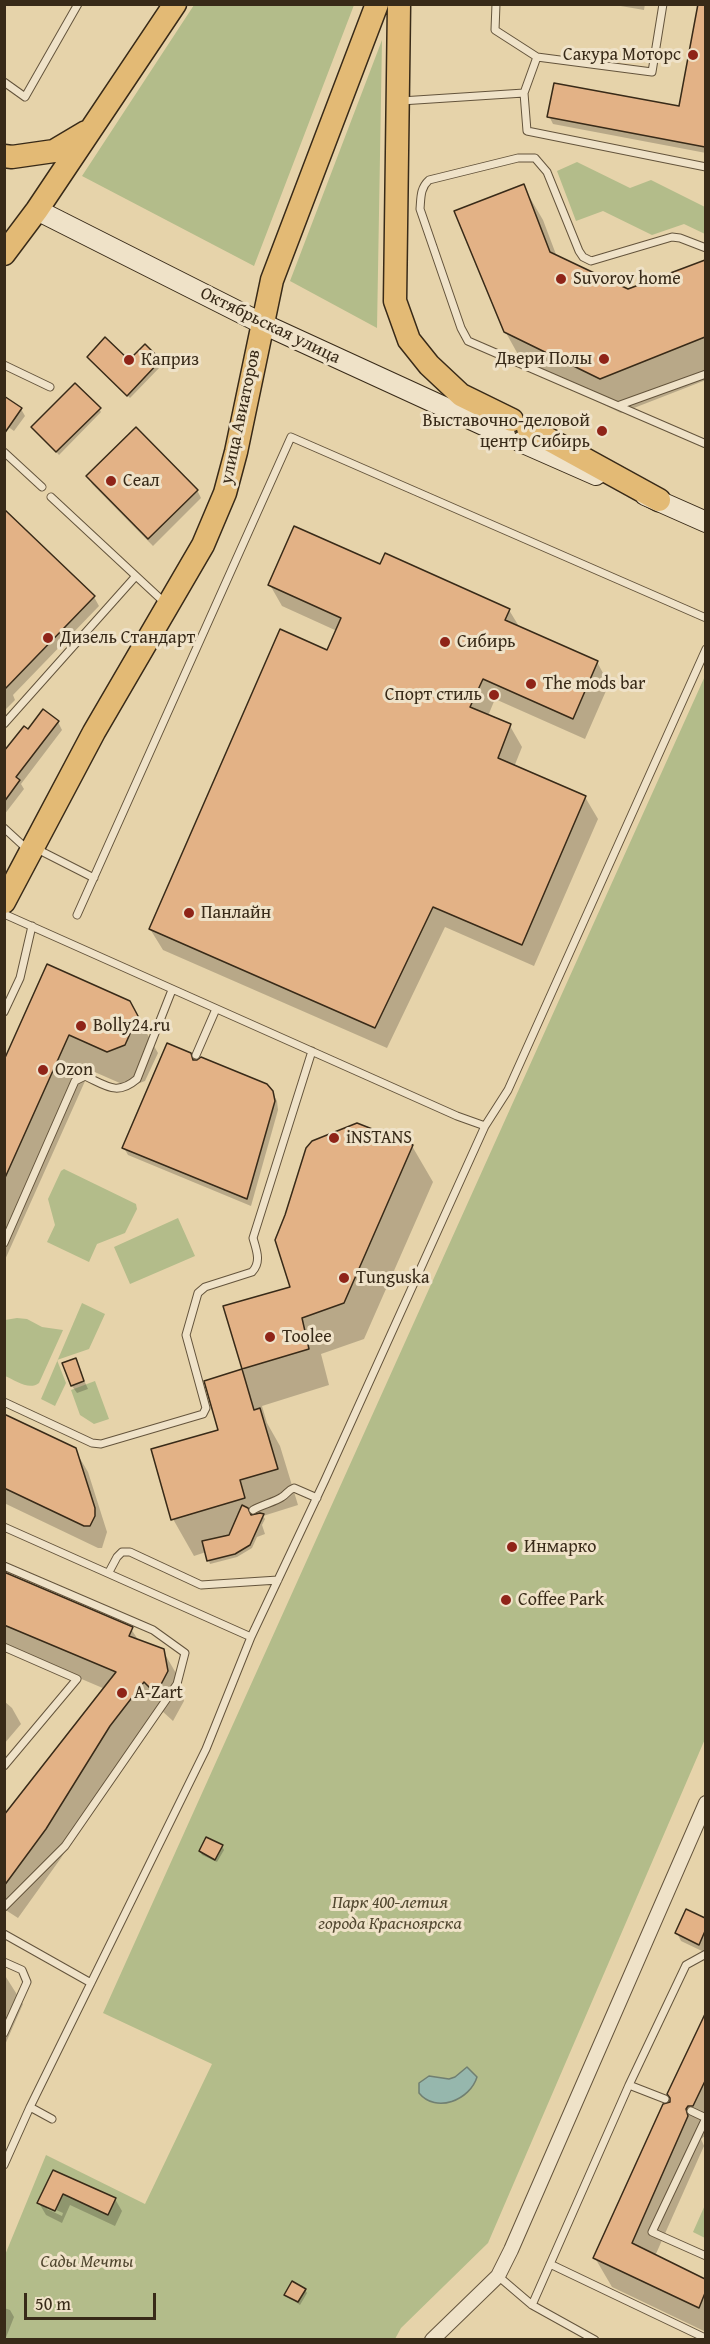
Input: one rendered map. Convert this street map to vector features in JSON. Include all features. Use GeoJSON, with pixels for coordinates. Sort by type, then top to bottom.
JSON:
{"type":"FeatureCollection","features":[{"type":"Feature","properties":{"kind":"main road"},"geometry":{"type":"LineString","coordinates":[[4,254],[37,210],[175,4]]}},
{"type":"Feature","properties":{"kind":"main road","name":"улица Авиаторов"},"geometry":{"type":"LineString","coordinates":[[4,902],[94,732],[203,545],[225,493],[236,452],[261,323],[272,280],[377,4]]}},
{"type":"Feature","properties":{"kind":"main road"},"geometry":{"type":"LineString","coordinates":[[399,4],[395,301],[409,339],[429,365],[461,395],[516,431],[658,500]]}},
{"type":"Feature","properties":{"kind":"main road"},"geometry":{"type":"LineString","coordinates":[[4,156],[54,151],[93,128]]}},
{"type":"Feature","properties":{"kind":"street","name":"Октябрьская улица"},"geometry":{"type":"LineString","coordinates":[[37,210],[261,323],[516,431]]}},
{"type":"Feature","properties":{"kind":"street"},"geometry":{"type":"LineString","coordinates":[[658,500],[705,522]]}},
{"type":"Feature","properties":{"kind":"street"},"geometry":{"type":"LineString","coordinates":[[432,2340],[498,2276],[614,2017],[705,1803]]}},
{"type":"Feature","properties":{"kind":"lane"},"geometry":{"type":"LineString","coordinates":[[4,82],[26,97],[78,4]]}},
{"type":"Feature","properties":{"kind":"lane"},"geometry":{"type":"LineString","coordinates":[[496,4],[495,30],[537,57],[652,72],[663,4]]}},
{"type":"Feature","properties":{"kind":"lane"},"geometry":{"type":"LineString","coordinates":[[537,57],[524,93],[526,131],[705,167]]}},
{"type":"Feature","properties":{"kind":"lane"},"geometry":{"type":"LineString","coordinates":[[396,102],[524,93]]}},
{"type":"Feature","properties":{"kind":"lane"},"geometry":{"type":"LineString","coordinates":[[705,249],[672,237],[600,260],[591,261],[583,257],[547,171],[535,158],[528,157],[502,162],[429,180],[424,185],[420,209],[461,328],[468,341],[705,442]]}},
{"type":"Feature","properties":{"kind":"lane"},"geometry":{"type":"LineString","coordinates":[[4,365],[50,387]]}},
{"type":"Feature","properties":{"kind":"lane"},"geometry":{"type":"LineString","coordinates":[[620,405],[705,374]]}},
{"type":"Feature","properties":{"kind":"lane"},"geometry":{"type":"LineString","coordinates":[[77,915],[291,437],[705,618]]}},
{"type":"Feature","properties":{"kind":"lane"},"geometry":{"type":"LineString","coordinates":[[4,452],[42,487]]}},
{"type":"Feature","properties":{"kind":"lane"},"geometry":{"type":"LineString","coordinates":[[51,497],[135,578],[167,605]]}},
{"type":"Feature","properties":{"kind":"lane"},"geometry":{"type":"LineString","coordinates":[[4,724],[135,578]]}},
{"type":"Feature","properties":{"kind":"lane"},"geometry":{"type":"LineString","coordinates":[[4,2165],[30,2107],[206,1749],[251,1637],[317,1498],[485,1126],[508,1090],[705,649]]}},
{"type":"Feature","properties":{"kind":"lane"},"geometry":{"type":"LineString","coordinates":[[4,828],[31,849],[94,878]]}},
{"type":"Feature","properties":{"kind":"lane"},"geometry":{"type":"LineString","coordinates":[[4,914],[457,1116],[485,1126]]}},
{"type":"Feature","properties":{"kind":"lane"},"geometry":{"type":"LineString","coordinates":[[4,1012],[20,978],[32,926]]}},
{"type":"Feature","properties":{"kind":"lane"},"geometry":{"type":"LineString","coordinates":[[4,1244],[75,1081],[86,1076],[115,1089],[127,1088],[138,1079],[172,990]]}},
{"type":"Feature","properties":{"kind":"lane"},"geometry":{"type":"LineString","coordinates":[[196,1055],[216,1009]]}},
{"type":"Feature","properties":{"kind":"lane"},"geometry":{"type":"LineString","coordinates":[[4,1401],[92,1443],[101,1444],[202,1414],[206,1408],[186,1335],[198,1293],[205,1287],[252,1272],[257,1267],[258,1261],[253,1238],[312,1051]]}},
{"type":"Feature","properties":{"kind":"lane"},"geometry":{"type":"LineString","coordinates":[[253,1510],[280,1498],[294,1488],[317,1498]]}},
{"type":"Feature","properties":{"kind":"lane"},"geometry":{"type":"LineString","coordinates":[[4,1527],[251,1637]]}},
{"type":"Feature","properties":{"kind":"lane"},"geometry":{"type":"LineString","coordinates":[[109,1572],[122,1552],[130,1552],[201,1585],[278,1580]]}},
{"type":"Feature","properties":{"kind":"lane"},"geometry":{"type":"LineString","coordinates":[[4,1566],[153,1630],[185,1653],[177,1684],[65,1846],[4,1907]]}},
{"type":"Feature","properties":{"kind":"lane"},"geometry":{"type":"LineString","coordinates":[[4,1647],[77,1679],[4,1766]]}},
{"type":"Feature","properties":{"kind":"lane"},"geometry":{"type":"LineString","coordinates":[[4,1934],[91,1983]]}},
{"type":"Feature","properties":{"kind":"lane"},"geometry":{"type":"LineString","coordinates":[[532,2305],[629,2085],[686,1965],[705,1954]]}},
{"type":"Feature","properties":{"kind":"lane"},"geometry":{"type":"LineString","coordinates":[[4,1962],[22,1970],[27,1982],[4,2033]]}},
{"type":"Feature","properties":{"kind":"lane"},"geometry":{"type":"LineString","coordinates":[[629,2085],[665,2099]]}},
{"type":"Feature","properties":{"kind":"lane"},"geometry":{"type":"LineString","coordinates":[[30,2107],[52,2119]]}},
{"type":"Feature","properties":{"kind":"lane"},"geometry":{"type":"LineString","coordinates":[[691,2111],[705,2118],[652,2232],[705,2256]]}},
{"type":"Feature","properties":{"kind":"lane"},"geometry":{"type":"LineString","coordinates":[[549,2264],[704,2336]]}},
{"type":"Feature","properties":{"kind":"lane"},"geometry":{"type":"LineString","coordinates":[[498,2276],[532,2305],[595,2340]]}},
{"type":"Feature","properties":{"kind":"green space"},"geometry":{"type":"Polygon","coordinates":[[[194,5],[354,5],[254,266],[82,176],[194,5]]]}},
{"type":"Feature","properties":{"kind":"green space"},"geometry":{"type":"Polygon","coordinates":[[[382,40],[377,328],[290,281],[382,40]]]}},
{"type":"Feature","properties":{"kind":"green space"},"geometry":{"type":"Polygon","coordinates":[[[577,162],[630,188],[651,180],[705,207],[705,234],[684,224],[652,235],[603,211],[576,221],[557,171],[577,162]]]}},
{"type":"Feature","properties":{"kind":"green space","name":"Парк 400-летия города Красноярска"},"geometry":{"type":"Polygon","coordinates":[[[705,676],[705,1739],[488,2243],[401,2328],[395,2339],[5,2340],[5,2255],[46,2155],[145,2204],[212,2064],[103,2013],[705,676]]]}},
{"type":"Feature","properties":{"kind":"green space"},"geometry":{"type":"Polygon","coordinates":[[[64,1169],[136,1204],[137,1209],[125,1233],[97,1244],[89,1262],[47,1242],[55,1225],[48,1199],[64,1169]]]}},
{"type":"Feature","properties":{"kind":"green space"},"geometry":{"type":"Polygon","coordinates":[[[178,1218],[195,1256],[130,1284],[114,1247],[178,1218]]]}},
{"type":"Feature","properties":{"kind":"green space"},"geometry":{"type":"Polygon","coordinates":[[[82,1303],[105,1314],[89,1349],[58,1360],[82,1303]]]}},
{"type":"Feature","properties":{"kind":"green space"},"geometry":{"type":"Polygon","coordinates":[[[27,1319],[42,1327],[63,1330],[39,1383],[31,1386],[5,1376],[5,1320],[27,1319]]]}},
{"type":"Feature","properties":{"kind":"green space"},"geometry":{"type":"Polygon","coordinates":[[[57,1361],[66,1383],[55,1406],[41,1399],[57,1361]]]}},
{"type":"Feature","properties":{"kind":"green space"},"geometry":{"type":"Polygon","coordinates":[[[95,1381],[109,1419],[94,1424],[80,1415],[71,1390],[95,1381]]]}},
{"type":"Feature","properties":{"kind":"green space"},"geometry":{"type":"Polygon","coordinates":[[[705,2205],[705,2238],[693,2232],[705,2205]]]}},
{"type":"Feature","properties":{"kind":"water"},"geometry":{"type":"Polygon","coordinates":[[[467,2067],[477,2077],[473,2085],[460,2098],[452,2102],[434,2103],[419,2093],[419,2083],[429,2076],[449,2079],[467,2067]]]}},
{"type":"Feature","properties":{"kind":"building"},"geometry":{"type":"Polygon","coordinates":[[[698,4],[705,4],[705,147],[547,117],[554,83],[679,106],[698,4]]]}},
{"type":"Feature","properties":{"kind":"building"},"geometry":{"type":"Polygon","coordinates":[[[524,184],[550,252],[628,289],[705,260],[705,337],[600,379],[504,332],[454,211],[524,184]]]}},
{"type":"Feature","properties":{"kind":"building"},"geometry":{"type":"Polygon","coordinates":[[[105,337],[129,360],[145,344],[161,360],[127,396],[87,357],[105,337]]]}},
{"type":"Feature","properties":{"kind":"building"},"geometry":{"type":"Polygon","coordinates":[[[75,383],[101,408],[56,452],[31,427],[75,383]]]}},
{"type":"Feature","properties":{"kind":"building"},"geometry":{"type":"Polygon","coordinates":[[[4,396],[22,408],[4,434],[4,396]]]}},
{"type":"Feature","properties":{"kind":"building"},"geometry":{"type":"Polygon","coordinates":[[[136,427],[198,490],[148,539],[86,476],[136,427]]]}},
{"type":"Feature","properties":{"kind":"building"},"geometry":{"type":"Polygon","coordinates":[[[4,509],[95,596],[4,690],[4,509]]]}},
{"type":"Feature","properties":{"kind":"building"},"geometry":{"type":"Polygon","coordinates":[[[294,526],[380,564],[385,553],[510,609],[505,620],[598,661],[573,719],[483,679],[470,707],[511,724],[498,758],[586,796],[522,945],[433,907],[375,1028],[149,929],[280,629],[327,650],[341,618],[268,585],[294,526]]]}},
{"type":"Feature","properties":{"kind":"building"},"geometry":{"type":"Polygon","coordinates":[[[43,709],[59,721],[16,777],[20,780],[4,802],[4,751],[24,726],[28,729],[43,709]]]}},
{"type":"Feature","properties":{"kind":"building"},"geometry":{"type":"Polygon","coordinates":[[[47,964],[130,1001],[138,1016],[125,1045],[107,1052],[69,1035],[4,1180],[4,1060],[47,964]]]}},
{"type":"Feature","properties":{"kind":"building"},"geometry":{"type":"Polygon","coordinates":[[[167,1043],[191,1053],[193,1060],[201,1057],[267,1084],[273,1091],[275,1101],[247,1199],[122,1148],[167,1043]]]}},
{"type":"Feature","properties":{"kind":"building"},"geometry":{"type":"Polygon","coordinates":[[[357,1123],[413,1145],[344,1303],[302,1318],[309,1349],[242,1369],[223,1306],[290,1287],[275,1240],[306,1148],[312,1141],[357,1123]]]}},
{"type":"Feature","properties":{"kind":"building"},"geometry":{"type":"Polygon","coordinates":[[[76,1358],[84,1381],[71,1386],[62,1363],[76,1358]]]}},
{"type":"Feature","properties":{"kind":"building"},"geometry":{"type":"Polygon","coordinates":[[[242,1369],[254,1410],[260,1408],[278,1469],[240,1480],[245,1498],[171,1520],[151,1449],[218,1430],[204,1381],[242,1369]]]}},
{"type":"Feature","properties":{"kind":"building"},"geometry":{"type":"Polygon","coordinates":[[[4,1414],[76,1448],[95,1508],[95,1516],[90,1526],[84,1526],[4,1488],[4,1414]]]}},
{"type":"Feature","properties":{"kind":"building"},"geometry":{"type":"Polygon","coordinates":[[[242,1505],[248,1508],[251,1515],[264,1514],[250,1545],[235,1554],[207,1561],[202,1541],[229,1535],[242,1505]]]}},
{"type":"Feature","properties":{"kind":"building"},"geometry":{"type":"Polygon","coordinates":[[[4,1572],[133,1627],[129,1636],[164,1649],[168,1671],[156,1694],[144,1682],[110,1726],[46,1829],[4,1886],[4,1815],[116,1672],[4,1625],[4,1572]]]}},
{"type":"Feature","properties":{"kind":"building"},"geometry":{"type":"Polygon","coordinates":[[[206,1837],[223,1845],[215,1860],[199,1851],[206,1837]]]}},
{"type":"Feature","properties":{"kind":"building"},"geometry":{"type":"Polygon","coordinates":[[[686,1909],[705,1918],[705,1931],[699,1945],[675,1933],[686,1909]]]}},
{"type":"Feature","properties":{"kind":"building"},"geometry":{"type":"Polygon","coordinates":[[[705,2014],[705,2081],[693,2106],[688,2106],[686,2109],[688,2116],[632,2243],[705,2279],[705,2293],[699,2308],[593,2258],[663,2104],[670,2102],[667,2094],[705,2014]]]}},
{"type":"Feature","properties":{"kind":"building"},"geometry":{"type":"Polygon","coordinates":[[[53,2170],[116,2198],[108,2215],[63,2194],[55,2211],[37,2203],[53,2170]]]}},
{"type":"Feature","properties":{"kind":"building"},"geometry":{"type":"Polygon","coordinates":[[[292,2281],[306,2289],[298,2302],[284,2295],[292,2281]]]}},
{"type":"Feature","properties":{"kind":"place","name":"Сакура Моторс"},"geometry":{"type":"Point","coordinates":[693,55]}},
{"type":"Feature","properties":{"kind":"place","name":"Suvorov home"},"geometry":{"type":"Point","coordinates":[561,279]}},
{"type":"Feature","properties":{"kind":"place","name":"Двери Полы"},"geometry":{"type":"Point","coordinates":[604,359]}},
{"type":"Feature","properties":{"kind":"place","name":"Каприз"},"geometry":{"type":"Point","coordinates":[129,360]}},
{"type":"Feature","properties":{"kind":"place","name":"Выставочно-деловой центр Сибирь"},"geometry":{"type":"Point","coordinates":[602,431]}},
{"type":"Feature","properties":{"kind":"place","name":"Сеал"},"geometry":{"type":"Point","coordinates":[111,481]}},
{"type":"Feature","properties":{"kind":"place","name":"Дизель Стандарт"},"geometry":{"type":"Point","coordinates":[48,638]}},
{"type":"Feature","properties":{"kind":"place","name":"Сибирь"},"geometry":{"type":"Point","coordinates":[445,642]}},
{"type":"Feature","properties":{"kind":"place","name":"The mods bar"},"geometry":{"type":"Point","coordinates":[531,684]}},
{"type":"Feature","properties":{"kind":"place","name":"Спорт стиль"},"geometry":{"type":"Point","coordinates":[494,695]}},
{"type":"Feature","properties":{"kind":"place","name":"Панлайн"},"geometry":{"type":"Point","coordinates":[189,913]}},
{"type":"Feature","properties":{"kind":"place","name":"Bolly24.ru"},"geometry":{"type":"Point","coordinates":[81,1026]}},
{"type":"Feature","properties":{"kind":"place","name":"Ozon"},"geometry":{"type":"Point","coordinates":[43,1070]}},
{"type":"Feature","properties":{"kind":"place","name":"iNSTANS"},"geometry":{"type":"Point","coordinates":[334,1138]}},
{"type":"Feature","properties":{"kind":"place","name":"Tunguska"},"geometry":{"type":"Point","coordinates":[344,1278]}},
{"type":"Feature","properties":{"kind":"place","name":"Toolee"},"geometry":{"type":"Point","coordinates":[270,1337]}},
{"type":"Feature","properties":{"kind":"place","name":"Инмарко"},"geometry":{"type":"Point","coordinates":[512,1547]}},
{"type":"Feature","properties":{"kind":"place","name":"Coffee Park"},"geometry":{"type":"Point","coordinates":[506,1600]}},
{"type":"Feature","properties":{"kind":"place","name":"A-Zart"},"geometry":{"type":"Point","coordinates":[122,1693]}},
{"type":"Feature","properties":{"kind":"park label","name":"Сады Мечты"},"geometry":{"type":"Point","coordinates":[87,2262]}}]}
